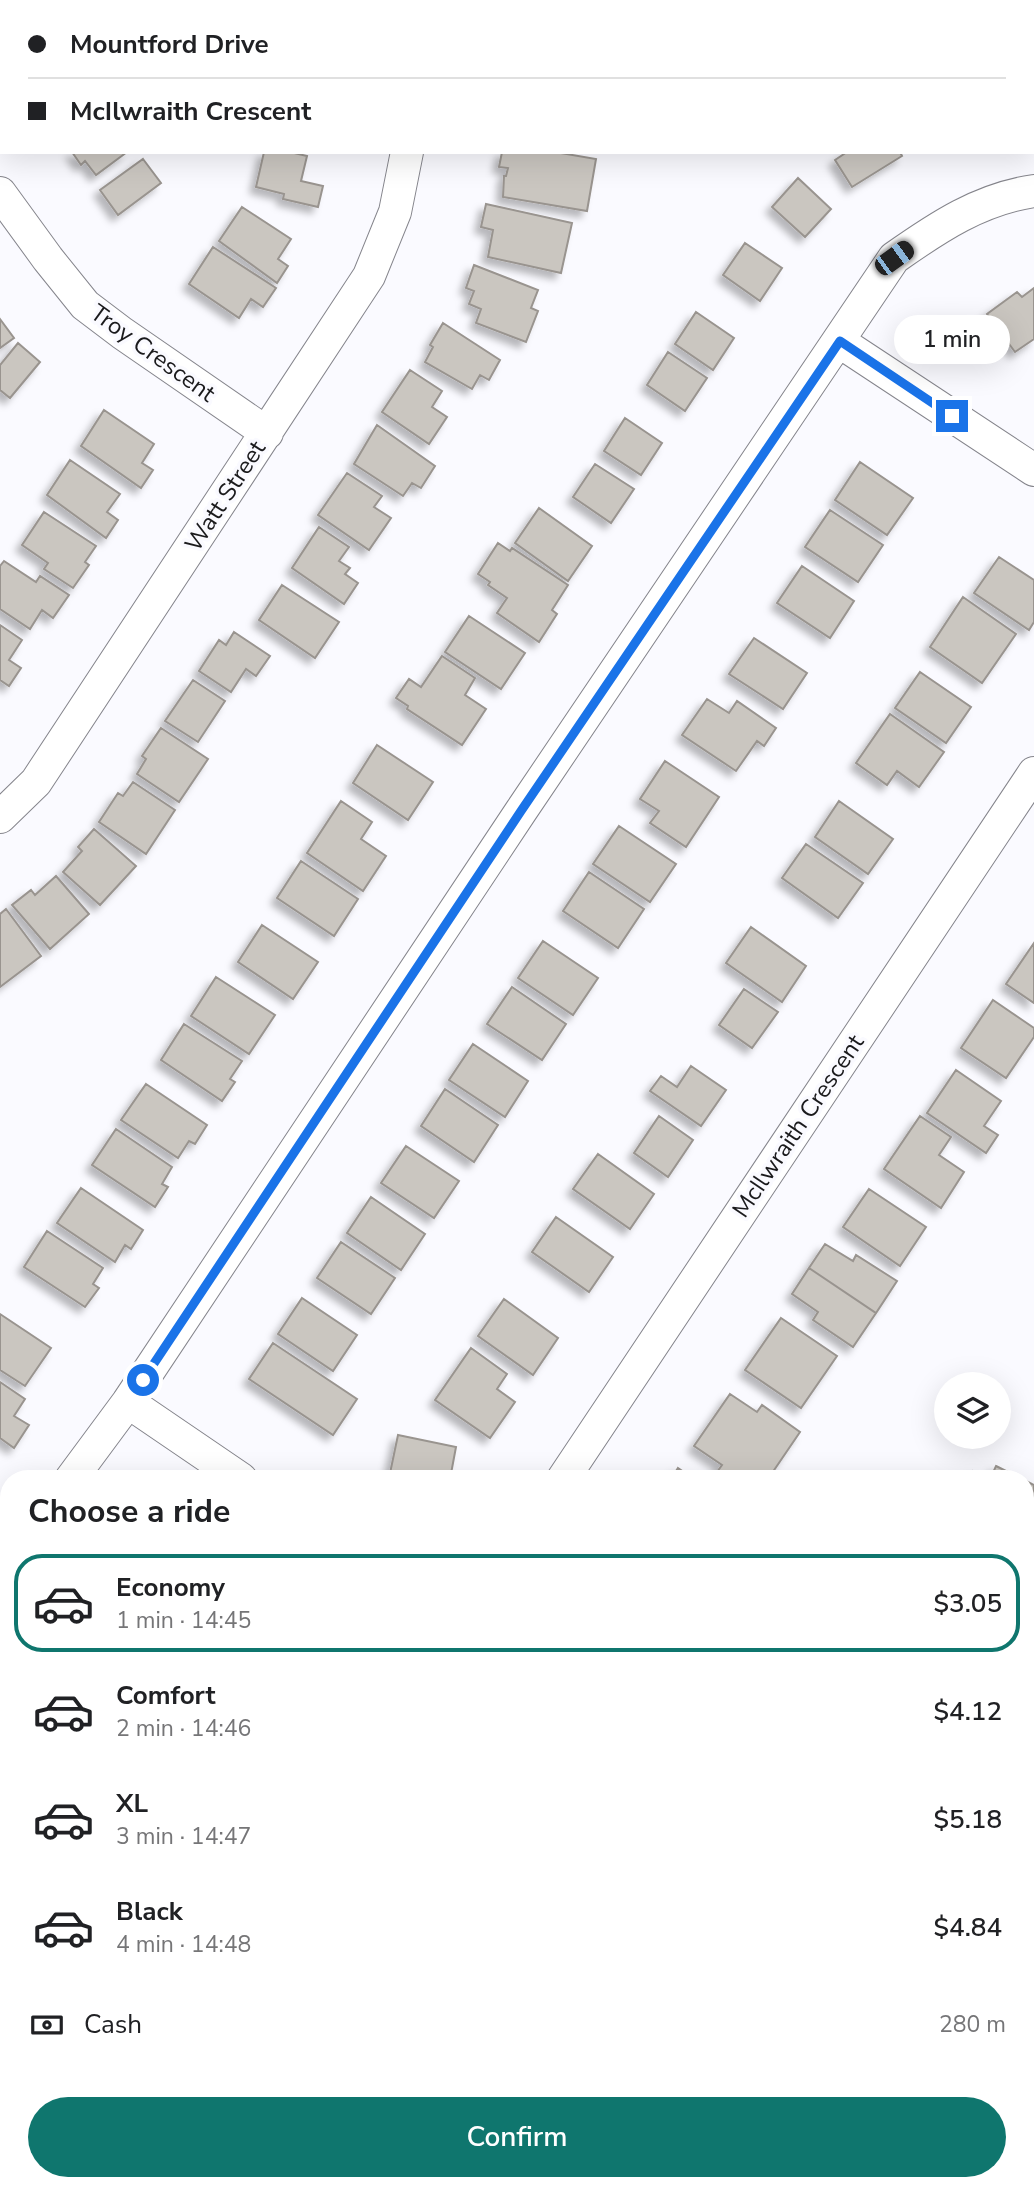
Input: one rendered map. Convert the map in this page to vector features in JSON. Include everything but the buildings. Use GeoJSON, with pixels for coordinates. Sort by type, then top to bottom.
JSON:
{"type":"FeatureCollection","features":[{"type":"Feature","properties":{"kind":"street","name":"Watt Street"},"geometry":{"type":"LineString","coordinates":[[0,817],[36,782],[369,276],[395,212],[407,154]]}},
{"type":"Feature","properties":{"kind":"street"},"geometry":{"type":"LineString","coordinates":[[78,1470],[128,1402],[521,811],[894,258],[938,226],[978,205],[1034,191]]}},
{"type":"Feature","properties":{"kind":"street","name":"Troy Crescent"},"geometry":{"type":"LineString","coordinates":[[0,193],[85,305],[267,433]]}},
{"type":"Feature","properties":{"kind":"street"},"geometry":{"type":"LineString","coordinates":[[840,341],[1034,470]]}},
{"type":"Feature","properties":{"kind":"street","name":"McIlwraith Crescent"},"geometry":{"type":"LineString","coordinates":[[568,1470],[1034,773]]}},
{"type":"Feature","properties":{"kind":"street"},"geometry":{"type":"LineString","coordinates":[[128,1402],[228,1470]]}},
{"type":"Feature","properties":{"kind":"route"},"geometry":{"type":"LineString","coordinates":[[143,1380],[521,811],[840,341],[952,416]]}}]}
